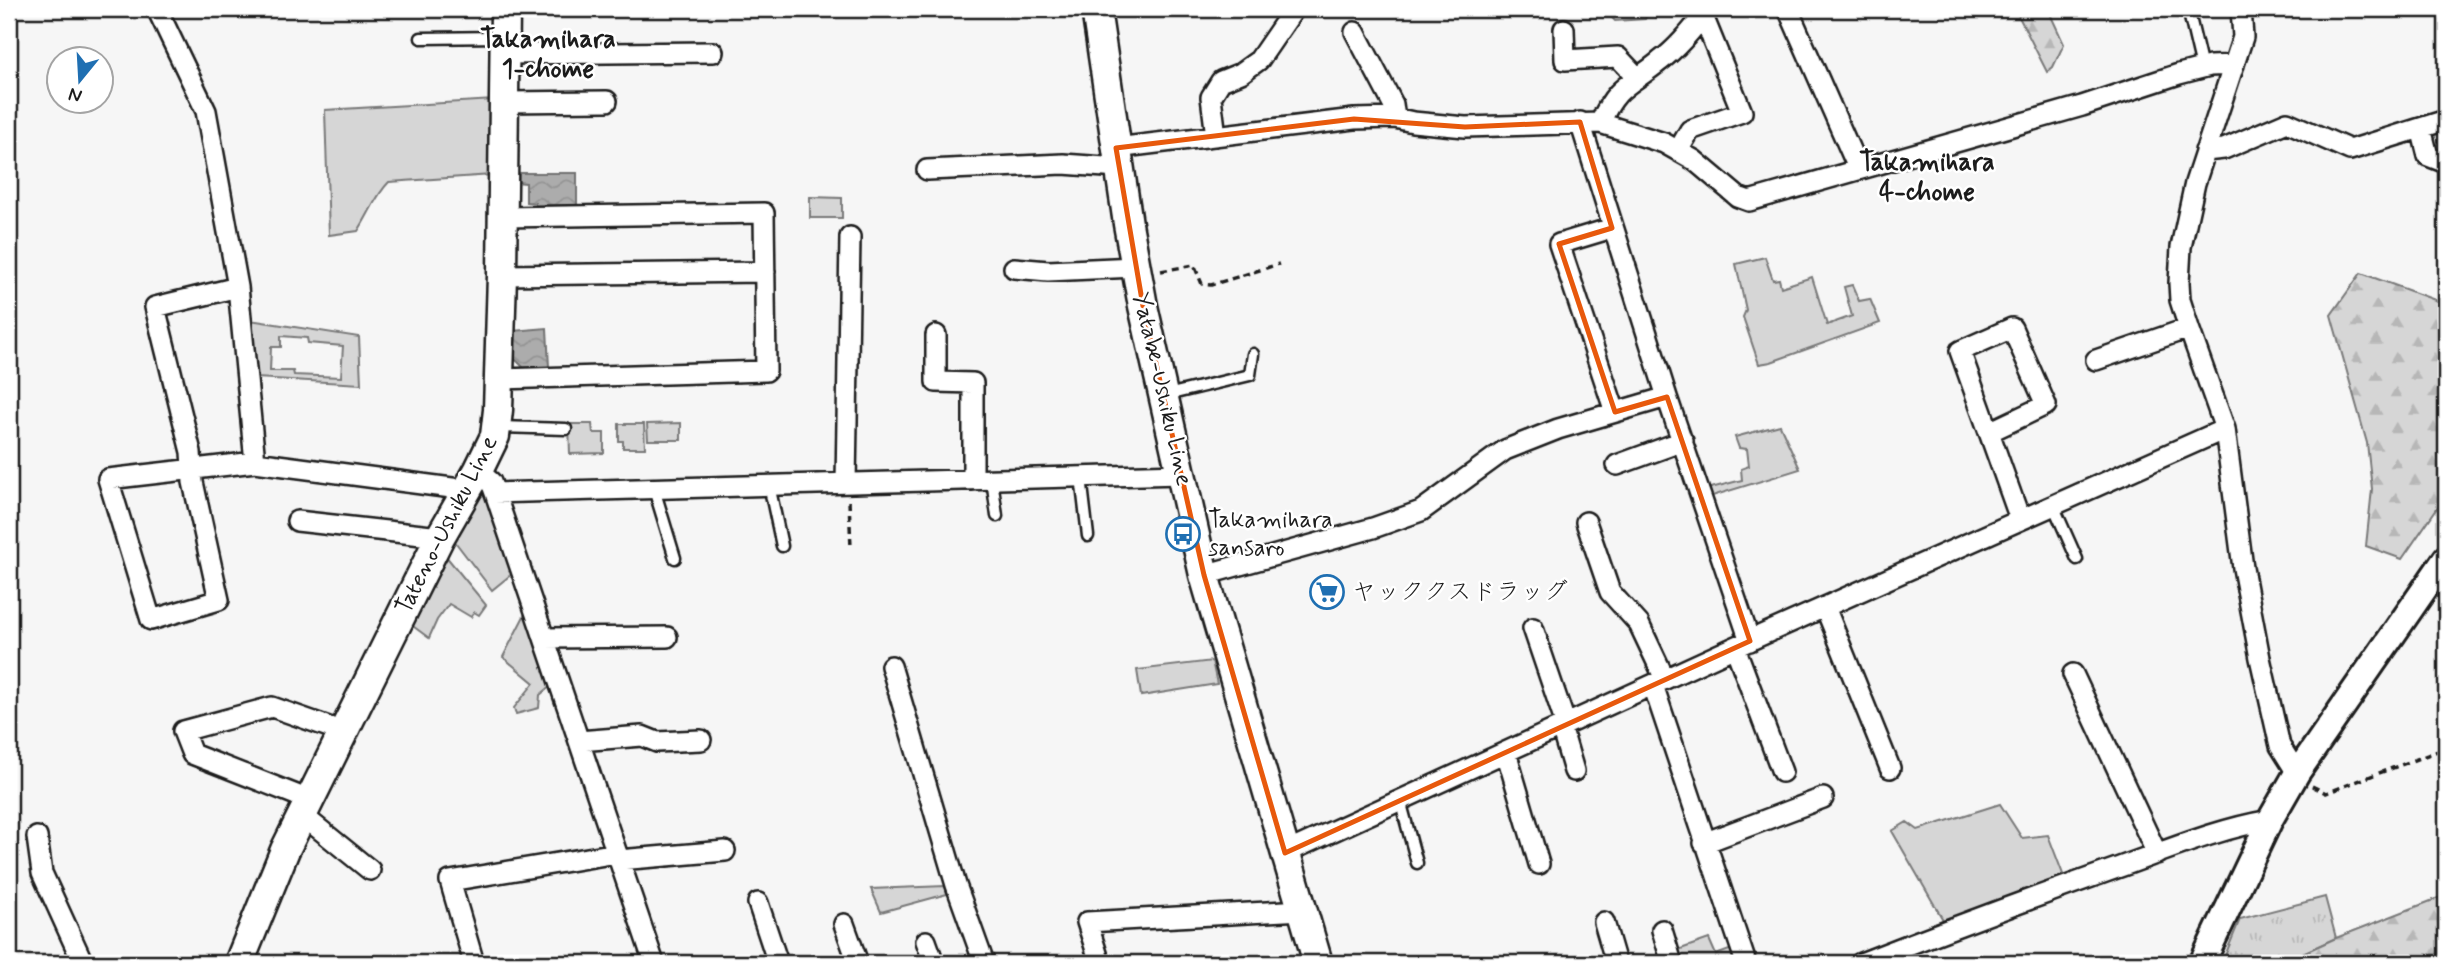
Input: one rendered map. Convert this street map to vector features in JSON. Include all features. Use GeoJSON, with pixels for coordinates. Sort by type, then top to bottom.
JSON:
{"type":"FeatureCollection","features":[{"type":"Feature","properties":{"kind":"main road","name":"Tateno-Ushiku Line"},"geometry":{"type":"LineString","coordinates":[[239,963],[279,862],[440,537],[480,485],[496,427],[499,379],[505,9]]}},
{"type":"Feature","properties":{"kind":"main road","name":"Yatabe-Ushiku Line"},"geometry":{"type":"LineString","coordinates":[[1096,9],[1136,271],[1204,575],[1318,963]]}},
{"type":"Feature","properties":{"kind":"street"},"geometry":{"type":"LineString","coordinates":[[157,9],[206,111],[238,287],[255,462]]}},
{"type":"Feature","properties":{"kind":"street"},"geometry":{"type":"LineString","coordinates":[[1216,136],[1211,97],[1221,81],[1241,73],[1259,60],[1294,9]]}},
{"type":"Feature","properties":{"kind":"street"},"geometry":{"type":"LineString","coordinates":[[1788,9],[1858,168]]}},
{"type":"Feature","properties":{"kind":"street"},"geometry":{"type":"LineString","coordinates":[[2241,9],[2243,37],[2205,151],[2181,247],[2180,300],[2225,429],[2235,519],[2260,658],[2280,746],[2297,773]]}},
{"type":"Feature","properties":{"kind":"street"},"geometry":{"type":"LineString","coordinates":[[1600,122],[1608,104],[1618,92],[1671,52],[1706,12],[1742,112],[1690,130],[1678,150]]}},
{"type":"Feature","properties":{"kind":"street"},"geometry":{"type":"LineString","coordinates":[[1564,29],[1565,60],[1618,57],[1636,76]]}},
{"type":"Feature","properties":{"kind":"street"},"geometry":{"type":"LineString","coordinates":[[1355,32],[1393,104],[1395,118]]}},
{"type":"Feature","properties":{"kind":"street"},"geometry":{"type":"LineString","coordinates":[[505,46],[713,52]]}},
{"type":"Feature","properties":{"kind":"street"},"geometry":{"type":"LineString","coordinates":[[927,170],[1063,164],[1118,158],[1216,136],[1354,119],[1395,118],[1465,127],[1600,122],[1678,150],[1738,197],[1749,201],[2082,106],[2179,74],[2202,68],[2234,65]]}},
{"type":"Feature","properties":{"kind":"street"},"geometry":{"type":"LineString","coordinates":[[504,102],[607,101]]}},
{"type":"Feature","properties":{"kind":"street"},"geometry":{"type":"LineString","coordinates":[[2205,151],[2224,149],[2287,122],[2350,150],[2446,120]]}},
{"type":"Feature","properties":{"kind":"street"},"geometry":{"type":"LineString","coordinates":[[1580,122],[1612,228],[1683,441],[1782,772]]}},
{"type":"Feature","properties":{"kind":"street"},"geometry":{"type":"LineString","coordinates":[[2421,128],[2428,156],[2446,163]]}},
{"type":"Feature","properties":{"kind":"street"},"geometry":{"type":"LineString","coordinates":[[499,379],[766,371],[764,213],[503,217]]}},
{"type":"Feature","properties":{"kind":"street"},"geometry":{"type":"LineString","coordinates":[[1612,228],[1559,244],[1615,412]]}},
{"type":"Feature","properties":{"kind":"street"},"geometry":{"type":"LineString","coordinates":[[847,483],[850,237]]}},
{"type":"Feature","properties":{"kind":"street"},"geometry":{"type":"LineString","coordinates":[[1014,268],[1048,271],[1136,271]]}},
{"type":"Feature","properties":{"kind":"street"},"geometry":{"type":"LineString","coordinates":[[502,275],[765,272]]}},
{"type":"Feature","properties":{"kind":"street"},"geometry":{"type":"LineString","coordinates":[[238,287],[155,307],[191,452],[192,468],[192,482],[219,600],[151,620],[108,479],[192,468],[255,462],[480,485],[654,488],[1181,474]]}},
{"type":"Feature","properties":{"kind":"street"},"geometry":{"type":"LineString","coordinates":[[1989,432],[2046,405],[2012,328],[1960,351],[2020,519]]}},
{"type":"Feature","properties":{"kind":"street"},"geometry":{"type":"LineString","coordinates":[[2096,360],[2189,328]]}},
{"type":"Feature","properties":{"kind":"street"},"geometry":{"type":"LineString","coordinates":[[936,335],[936,382],[973,383],[982,479]]}},
{"type":"Feature","properties":{"kind":"street"},"geometry":{"type":"LineString","coordinates":[[1204,575],[1373,528],[1421,511],[1505,450],[1558,429],[1667,397]]}},
{"type":"Feature","properties":{"kind":"street"},"geometry":{"type":"LineString","coordinates":[[1285,853],[1742,644],[2225,429]]}},
{"type":"Feature","properties":{"kind":"street"},"geometry":{"type":"LineString","coordinates":[[1617,465],[1683,441]]}},
{"type":"Feature","properties":{"kind":"street"},"geometry":{"type":"LineString","coordinates":[[480,485],[545,638],[654,963]]}},
{"type":"Feature","properties":{"kind":"street"},"geometry":{"type":"LineString","coordinates":[[296,521],[440,537]]}},
{"type":"Feature","properties":{"kind":"street"},"geometry":{"type":"LineString","coordinates":[[1586,522],[1609,592],[1639,624],[1659,682],[1704,844],[1746,963]]}},
{"type":"Feature","properties":{"kind":"street"},"geometry":{"type":"LineString","coordinates":[[2202,963],[2270,820],[2297,773],[2446,558]]}},
{"type":"Feature","properties":{"kind":"street"},"geometry":{"type":"LineString","coordinates":[[1825,607],[1891,768]]}},
{"type":"Feature","properties":{"kind":"street"},"geometry":{"type":"LineString","coordinates":[[1533,628],[1574,771]]}},
{"type":"Feature","properties":{"kind":"street"},"geometry":{"type":"LineString","coordinates":[[545,638],[667,637]]}},
{"type":"Feature","properties":{"kind":"street"},"geometry":{"type":"LineString","coordinates":[[891,666],[956,885],[984,963]]}},
{"type":"Feature","properties":{"kind":"street"},"geometry":{"type":"LineString","coordinates":[[2073,674],[2157,854]]}},
{"type":"Feature","properties":{"kind":"street"},"geometry":{"type":"LineString","coordinates":[[343,732],[272,707],[183,731],[192,754],[306,807],[370,870]]}},
{"type":"Feature","properties":{"kind":"street"},"geometry":{"type":"LineString","coordinates":[[579,741],[642,736],[657,742],[701,740]]}},
{"type":"Feature","properties":{"kind":"street"},"geometry":{"type":"LineString","coordinates":[[1506,752],[1539,864]]}},
{"type":"Feature","properties":{"kind":"street"},"geometry":{"type":"LineString","coordinates":[[1704,844],[1823,798]]}},
{"type":"Feature","properties":{"kind":"street"},"geometry":{"type":"LineString","coordinates":[[1861,963],[1993,912],[2239,825],[2270,820]]}},
{"type":"Feature","properties":{"kind":"street"},"geometry":{"type":"LineString","coordinates":[[37,837],[43,873],[83,963]]}},
{"type":"Feature","properties":{"kind":"street"},"geometry":{"type":"LineString","coordinates":[[474,963],[450,881],[618,857],[725,851]]}},
{"type":"Feature","properties":{"kind":"street"},"geometry":{"type":"LineString","coordinates":[[758,903],[778,963]]}},
{"type":"Feature","properties":{"kind":"street"},"geometry":{"type":"LineString","coordinates":[[1100,963],[1087,922],[1303,910]]}},
{"type":"Feature","properties":{"kind":"street"},"geometry":{"type":"LineString","coordinates":[[1604,922],[1616,963]]}},
{"type":"Feature","properties":{"kind":"street"},"geometry":{"type":"LineString","coordinates":[[844,924],[858,963]]}},
{"type":"Feature","properties":{"kind":"street"},"geometry":{"type":"LineString","coordinates":[[1662,930],[1672,963]]}},
{"type":"Feature","properties":{"kind":"street"},"geometry":{"type":"LineString","coordinates":[[926,941],[934,963]]}},
{"type":"Feature","properties":{"kind":"lane"},"geometry":{"type":"LineString","coordinates":[[2188,9],[2202,68]]}},
{"type":"Feature","properties":{"kind":"lane"},"geometry":{"type":"LineString","coordinates":[[421,38],[505,46]]}},
{"type":"Feature","properties":{"kind":"lane"},"geometry":{"type":"LineString","coordinates":[[1163,396],[1250,375],[1253,354]]}},
{"type":"Feature","properties":{"kind":"lane"},"geometry":{"type":"LineString","coordinates":[[496,427],[566,429]]}},
{"type":"Feature","properties":{"kind":"lane"},"geometry":{"type":"LineString","coordinates":[[1081,477],[1088,536]]}},
{"type":"Feature","properties":{"kind":"lane"},"geometry":{"type":"LineString","coordinates":[[982,479],[997,516]]}},
{"type":"Feature","properties":{"kind":"lane"},"geometry":{"type":"LineString","coordinates":[[769,485],[782,546]]}},
{"type":"Feature","properties":{"kind":"lane"},"geometry":{"type":"LineString","coordinates":[[654,488],[675,558]]}},
{"type":"Feature","properties":{"kind":"lane"},"geometry":{"type":"LineString","coordinates":[[2053,505],[2077,559]]}},
{"type":"Feature","properties":{"kind":"lane"},"geometry":{"type":"LineString","coordinates":[[1400,800],[1417,863]]}},
{"type":"Feature","properties":{"kind":"path"},"geometry":{"type":"LineString","coordinates":[[1136,271],[1194,265],[1202,284],[1211,285],[1279,264]]}},
{"type":"Feature","properties":{"kind":"path"},"geometry":{"type":"LineString","coordinates":[[847,483],[851,548]]}},
{"type":"Feature","properties":{"kind":"path"},"geometry":{"type":"LineString","coordinates":[[2297,773],[2315,788],[2326,793],[2446,748]]}},
{"type":"Feature","properties":{"kind":"highlighted area"},"geometry":{"type":"Polygon","coordinates":[[[1354,119],[1465,127],[1580,122],[1612,228],[1559,244],[1615,412],[1667,397],[1750,641],[1285,853],[1204,575],[1143,306],[1116,148],[1354,119]]]}},
{"type":"Feature","properties":{"kind":"green space"},"geometry":{"type":"Polygon","coordinates":[[[1604,9],[1649,9],[1645,19],[1615,21],[1604,9]]]}},
{"type":"Feature","properties":{"kind":"green space"},"geometry":{"type":"Polygon","coordinates":[[[2015,9],[2054,9],[2051,16],[2064,44],[2053,67],[2047,72],[2015,9]]]}},
{"type":"Feature","properties":{"kind":"green space"},"geometry":{"type":"Polygon","coordinates":[[[494,100],[492,175],[389,182],[358,231],[329,235],[325,110],[494,100]]]}},
{"type":"Feature","properties":{"kind":"green space"},"geometry":{"type":"Polygon","coordinates":[[[810,197],[842,198],[842,218],[810,218],[810,197]]]}},
{"type":"Feature","properties":{"kind":"green space"},"geometry":{"type":"Polygon","coordinates":[[[1765,257],[1773,280],[1779,279],[1781,287],[1812,277],[1827,325],[1852,316],[1844,287],[1852,285],[1859,301],[1870,299],[1880,323],[1759,364],[1743,317],[1746,310],[1736,264],[1765,257]]]}},
{"type":"Feature","properties":{"kind":"green space"},"geometry":{"type":"Polygon","coordinates":[[[2361,273],[2446,304],[2446,495],[2402,559],[2366,546],[2372,489],[2367,443],[2331,315],[2361,273]]]}},
{"type":"Feature","properties":{"kind":"green space"},"geometry":{"type":"Polygon","coordinates":[[[250,320],[359,337],[361,384],[256,378],[250,320]],[[281,336],[281,347],[271,347],[270,371],[341,377],[343,346],[308,343],[307,338],[281,336]]]}},
{"type":"Feature","properties":{"kind":"green space"},"geometry":{"type":"Polygon","coordinates":[[[681,423],[681,440],[648,440],[647,424],[681,423]]]}},
{"type":"Feature","properties":{"kind":"green space"},"geometry":{"type":"Polygon","coordinates":[[[569,424],[592,424],[593,433],[604,433],[604,453],[570,454],[569,424]]]}},
{"type":"Feature","properties":{"kind":"green space"},"geometry":{"type":"Polygon","coordinates":[[[619,424],[644,424],[645,448],[623,448],[623,441],[619,441],[619,424]]]}},
{"type":"Feature","properties":{"kind":"green space"},"geometry":{"type":"Polygon","coordinates":[[[1780,425],[1800,469],[1709,497],[1707,489],[1742,480],[1741,469],[1749,466],[1747,449],[1739,448],[1735,437],[1780,425]]]}},
{"type":"Feature","properties":{"kind":"green space"},"geometry":{"type":"Polygon","coordinates":[[[486,494],[513,573],[492,590],[453,539],[477,497],[486,494]]]}},
{"type":"Feature","properties":{"kind":"green space"},"geometry":{"type":"Polygon","coordinates":[[[445,555],[486,605],[479,615],[474,612],[471,617],[449,604],[437,620],[429,638],[410,624],[445,555]]]}},
{"type":"Feature","properties":{"kind":"green space"},"geometry":{"type":"Polygon","coordinates":[[[526,612],[551,686],[540,695],[539,708],[516,714],[514,708],[534,683],[503,657],[526,612]]]}},
{"type":"Feature","properties":{"kind":"green space"},"geometry":{"type":"Polygon","coordinates":[[[1212,661],[1217,684],[1141,696],[1137,670],[1212,661]]]}},
{"type":"Feature","properties":{"kind":"green space"},"geometry":{"type":"Polygon","coordinates":[[[2000,804],[2022,838],[2048,835],[2064,877],[1946,925],[1892,831],[1907,822],[1918,830],[2000,804]]]}},
{"type":"Feature","properties":{"kind":"green space"},"geometry":{"type":"Polygon","coordinates":[[[945,886],[947,894],[881,912],[871,889],[945,886]]]}},
{"type":"Feature","properties":{"kind":"green space"},"geometry":{"type":"Polygon","coordinates":[[[2446,895],[2446,963],[2281,963],[2336,938],[2446,895]]]}},
{"type":"Feature","properties":{"kind":"green space"},"geometry":{"type":"Polygon","coordinates":[[[2325,897],[2336,938],[2281,963],[2222,963],[2240,919],[2325,897]]]}},
{"type":"Feature","properties":{"kind":"green space"},"geometry":{"type":"Polygon","coordinates":[[[1709,939],[1716,955],[1732,949],[1737,963],[1681,963],[1678,950],[1709,939]]]}},
{"type":"Feature","properties":{"kind":"water"},"geometry":{"type":"Polygon","coordinates":[[[515,173],[577,173],[577,206],[535,206],[535,203],[526,202],[526,183],[516,182],[515,173]]]}},
{"type":"Feature","properties":{"kind":"water"},"geometry":{"type":"Polygon","coordinates":[[[547,328],[549,367],[524,368],[514,358],[513,331],[547,328]]]}},
{"type":"Feature","properties":{"kind":"place","name":"Takamihara sansaro"},"geometry":{"type":"Point","coordinates":[1183,534]}},
{"type":"Feature","properties":{"kind":"place","name":"ヤッククスドラッグ"},"geometry":{"type":"Point","coordinates":[1327,592]}},
{"type":"Feature","properties":{"kind":"district","name":"Takamihara 1-chome"},"geometry":{"type":"Point","coordinates":[548,55]}},
{"type":"Feature","properties":{"kind":"district","name":"Takamihara 4-chome"},"geometry":{"type":"Point","coordinates":[1927,178]}}]}
